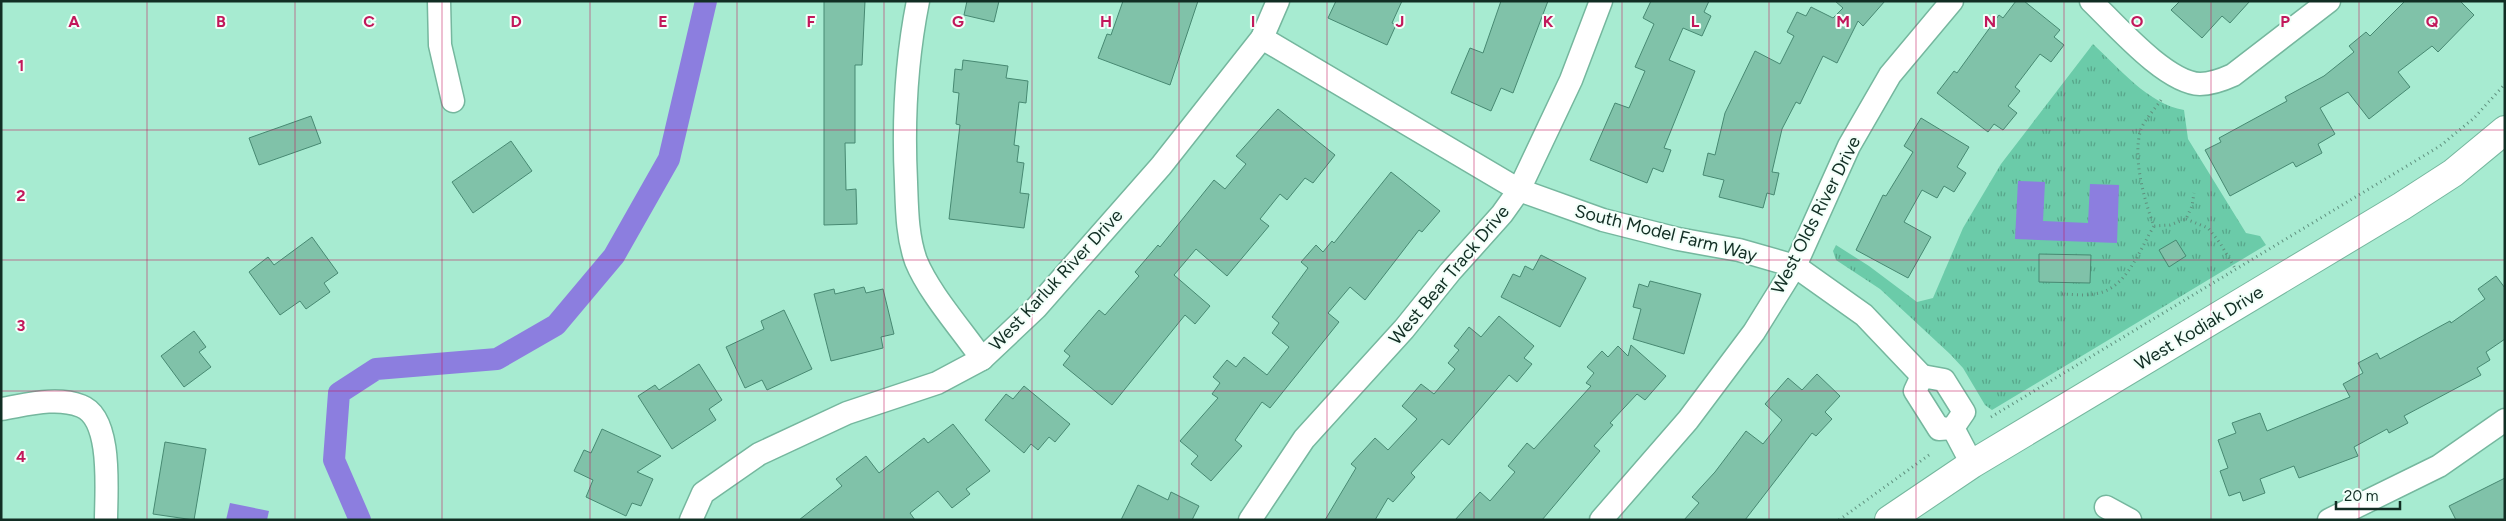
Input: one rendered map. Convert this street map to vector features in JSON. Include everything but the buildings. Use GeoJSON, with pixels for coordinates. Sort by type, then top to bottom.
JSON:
{"type":"FeatureCollection","features":[{"type":"Feature","properties":{"kind":"street"},"geometry":{"type":"LineString","coordinates":[[439,1],[440,44],[453,102]]}},
{"type":"Feature","properties":{"kind":"street"},"geometry":{"type":"LineString","coordinates":[[918,1],[911,37],[904,132],[907,225],[916,261],[930,285],[982,359]]}},
{"type":"Feature","properties":{"kind":"street","name":"West Karluk River Drive"},"geometry":{"type":"LineString","coordinates":[[691,520],[703,493],[759,454],[847,413],[937,383],[982,359],[1036,308],[1161,166],[1262,38],[1278,1]]}},
{"type":"Feature","properties":{"kind":"street","name":"West Bear Track Drive"},"geometry":{"type":"LineString","coordinates":[[1250,520],[1304,439],[1404,329],[1450,272],[1502,214],[1518,190],[1570,80],[1601,1]]}},
{"type":"Feature","properties":{"kind":"street","name":"West Olds River Drive"},"geometry":{"type":"LineString","coordinates":[[1601,520],[1688,420],[1754,332],[1795,266],[1849,146],[1890,75],[1952,1]]}},
{"type":"Feature","properties":{"kind":"street"},"geometry":{"type":"LineString","coordinates":[[2091,1],[2168,73],[2199,84],[2215,83],[2233,75],[2329,1]]}},
{"type":"Feature","properties":{"kind":"street","name":"South Model Farm Way"},"geometry":{"type":"LineString","coordinates":[[1262,38],[1518,190],[1603,220],[1739,250],[1795,266],[1864,315],[1922,376]]}},
{"type":"Feature","properties":{"kind":"street","name":"West Kodiak Drive"},"geometry":{"type":"LineString","coordinates":[[1889,520],[1972,464],[2453,174],[2505,130]]}},
{"type":"Feature","properties":{"kind":"street"},"geometry":{"type":"LineString","coordinates":[[1922,376],[1944,380],[1964,412],[1953,428],[1939,429],[1915,391],[1922,376]]}},
{"type":"Feature","properties":{"kind":"street"},"geometry":{"type":"LineString","coordinates":[[1,409],[50,402],[82,406],[97,421],[106,448],[106,520]]}},
{"type":"Feature","properties":{"kind":"street"},"geometry":{"type":"LineString","coordinates":[[2330,520],[2439,466],[2505,420]]}},
{"type":"Feature","properties":{"kind":"street"},"geometry":{"type":"LineString","coordinates":[[1953,428],[1972,464]]}},
{"type":"Feature","properties":{"kind":"street"},"geometry":{"type":"LineString","coordinates":[[2106,507],[2130,520]]}},
{"type":"Feature","properties":{"kind":"path"},"geometry":{"type":"LineString","coordinates":[[1991,417],[2440,146],[2474,118],[2505,84]]}},
{"type":"Feature","properties":{"kind":"path"},"geometry":{"type":"LineString","coordinates":[[2062,294],[2095,294],[2114,286],[2131,269],[2154,226],[2145,203],[2138,139],[2142,127],[2161,100]]}},
{"type":"Feature","properties":{"kind":"path"},"geometry":{"type":"LineString","coordinates":[[2186,219],[2192,206],[2194,193]]}},
{"type":"Feature","properties":{"kind":"path"},"geometry":{"type":"LineString","coordinates":[[2154,226],[2186,219],[2208,228],[2220,243],[2236,270]]}},
{"type":"Feature","properties":{"kind":"path"},"geometry":{"type":"LineString","coordinates":[[1839,520],[1929,455]]}},
{"type":"Feature","properties":{"kind":"green space"},"geometry":{"type":"Polygon","coordinates":[[[2093,44],[2146,93],[2158,101],[2184,110],[2188,139],[2246,233],[2260,236],[2266,245],[1992,410],[1985,405],[1963,368],[1950,354],[1880,289],[1836,260],[1833,251],[1836,245],[1869,266],[1917,302],[1933,298],[1963,228],[2001,164],[2093,44]]]}},
{"type":"Feature","properties":{"kind":"shaded area"},"geometry":{"type":"Polygon","coordinates":[[[2018,181],[2045,182],[2043,221],[2088,223],[2090,184],[2119,185],[2117,243],[2015,239],[2018,181]]]}},
{"type":"Feature","properties":{"kind":"shaded area"},"geometry":{"type":"Polygon","coordinates":[[[230,503],[269,511],[267,520],[226,520],[230,503]]]}},
{"type":"Feature","properties":{"kind":"waterway"},"geometry":{"type":"LineString","coordinates":[[360,520],[334,460],[339,393],[376,369],[497,359],[556,325],[614,256],[669,159],[706,1]]}}]}
